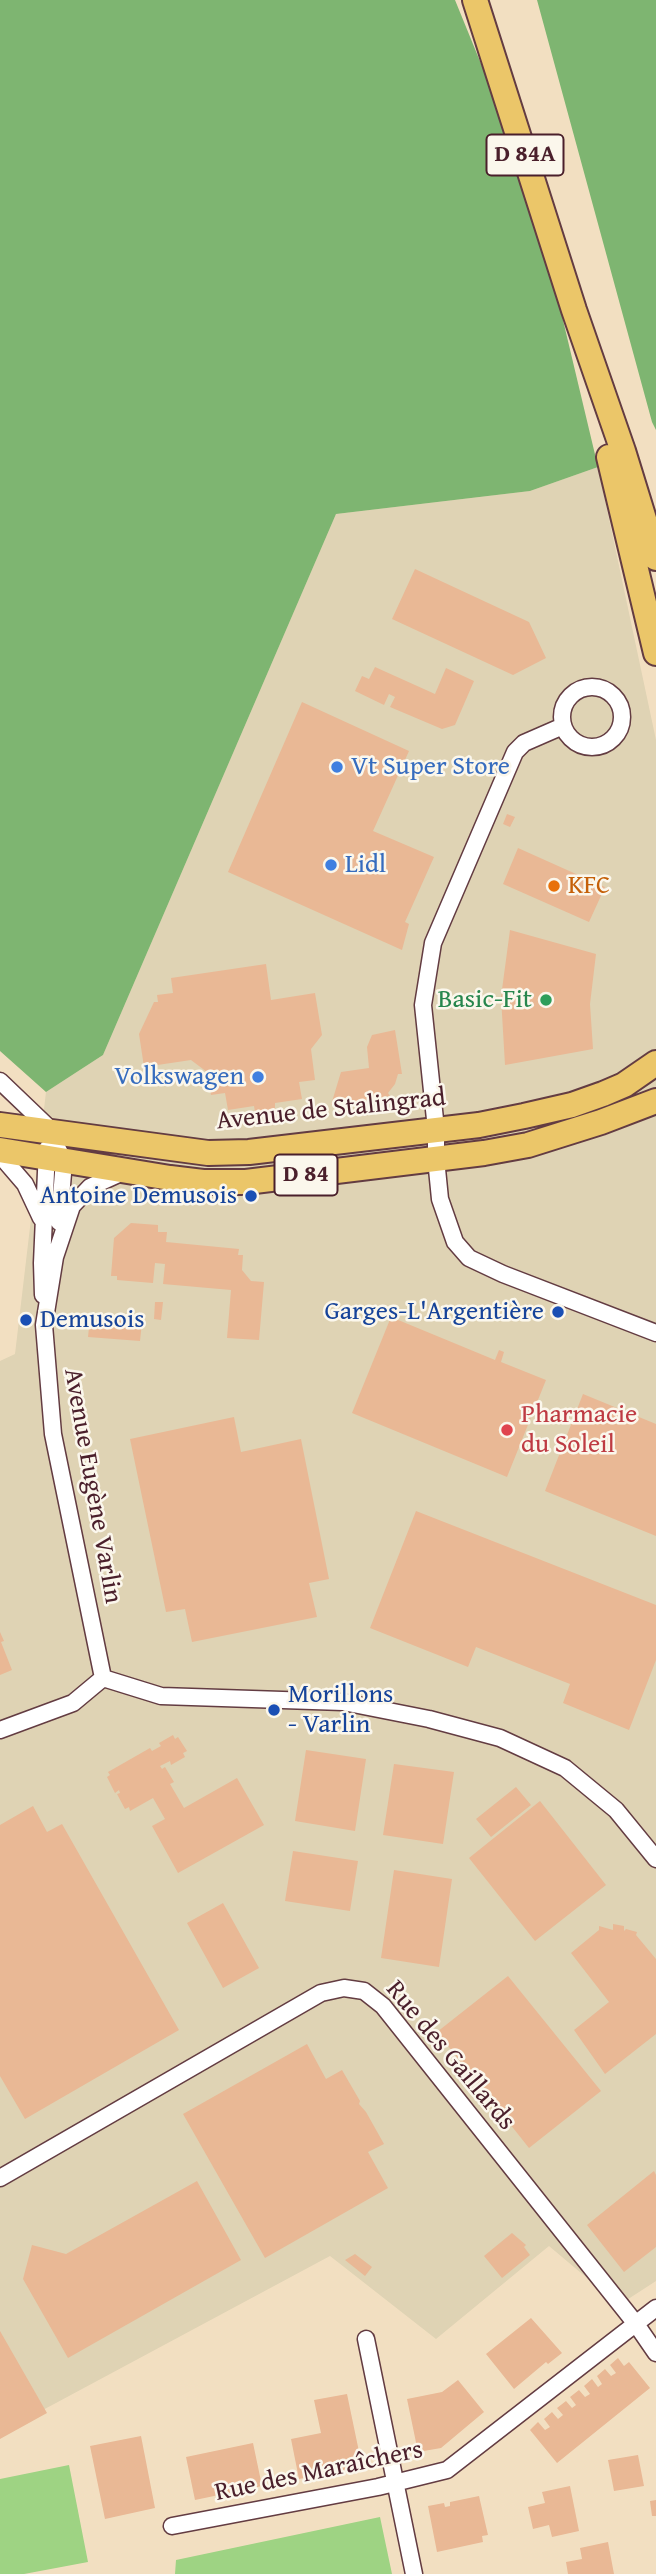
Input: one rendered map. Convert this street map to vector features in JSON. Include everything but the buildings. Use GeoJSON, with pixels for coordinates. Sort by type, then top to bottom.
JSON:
{"type":"FeatureCollection","features":[{"type":"Feature","properties":{"kind":"main road","name":"D 84A"},"geometry":{"type":"LineString","coordinates":[[475,0],[574,310],[624,451],[656,558]]}},
{"type":"Feature","properties":{"kind":"main road"},"geometry":{"type":"LineString","coordinates":[[574,310],[656,653]]}},
{"type":"Feature","properties":{"kind":"main road","name":"Avenue de Stalingrad"},"geometry":{"type":"LineString","coordinates":[[0,1125],[198,1152],[228,1153],[479,1125],[572,1105],[624,1085],[656,1063]]}},
{"type":"Feature","properties":{"kind":"main road","name":"D 84"},"geometry":{"type":"LineString","coordinates":[[0,1152],[203,1182],[246,1182],[484,1153],[528,1145],[564,1135],[656,1101]]}},
{"type":"Feature","properties":{"kind":"street"},"geometry":{"type":"LineString","coordinates":[[563,726],[524,743],[515,752],[433,943],[423,1005],[436,1129],[440,1199],[455,1242],[469,1258],[656,1333]]}},
{"type":"Feature","properties":{"kind":"street"},"geometry":{"type":"LineString","coordinates":[[0,1081],[46,1125],[56,1159],[55,1257]]}},
{"type":"Feature","properties":{"kind":"street"},"geometry":{"type":"LineString","coordinates":[[0,1152],[25,1184],[43,1224]]}},
{"type":"Feature","properties":{"kind":"street"},"geometry":{"type":"LineString","coordinates":[[44,1325],[41,1264],[43,1224],[56,1159]]}},
{"type":"Feature","properties":{"kind":"street","name":"Avenue Eugène Varlin"},"geometry":{"type":"LineString","coordinates":[[103,1678],[53,1434],[44,1325],[55,1257],[72,1206],[90,1186],[128,1171]]}},
{"type":"Feature","properties":{"kind":"street"},"geometry":{"type":"LineString","coordinates":[[0,1730],[73,1703],[103,1678],[161,1696],[343,1702],[429,1719],[500,1738],[565,1768],[616,1810],[656,1858]]}},
{"type":"Feature","properties":{"kind":"street","name":"Rue des Gaillards"},"geometry":{"type":"LineString","coordinates":[[0,2178],[321,1993],[344,1988],[363,1991],[383,2006],[636,2324],[656,2353]]}},
{"type":"Feature","properties":{"kind":"street"},"geometry":{"type":"LineString","coordinates":[[636,2324],[656,2308]]}},
{"type":"Feature","properties":{"kind":"street","name":"Rue des Maraîchers"},"geometry":{"type":"LineString","coordinates":[[172,2526],[396,2483],[447,2470],[636,2324]]}},
{"type":"Feature","properties":{"kind":"street"},"geometry":{"type":"LineString","coordinates":[[366,2339],[414,2574]]}},
{"type":"Feature","properties":{"kind":"shaded area"},"geometry":{"type":"Polygon","coordinates":[[[598,467],[656,740],[656,2281],[619,2305],[549,2246],[436,2339],[330,2256],[0,2433],[0,1361],[15,1354],[46,1092],[103,1055],[336,514],[530,491],[598,467]]]}},
{"type":"Feature","properties":{"kind":"green space"},"geometry":{"type":"Polygon","coordinates":[[[0,0],[455,0],[486,76],[552,274],[598,467],[530,491],[336,514],[103,1055],[46,1092],[0,1051],[0,0]]]}},
{"type":"Feature","properties":{"kind":"green space"},"geometry":{"type":"Polygon","coordinates":[[[537,0],[656,0],[656,430],[652,422],[537,0]]]}},
{"type":"Feature","properties":{"kind":"green space"},"geometry":{"type":"Polygon","coordinates":[[[69,2465],[88,2562],[24,2574],[0,2574],[0,2479],[69,2465]]]}},
{"type":"Feature","properties":{"kind":"green space"},"geometry":{"type":"Polygon","coordinates":[[[380,2517],[392,2574],[175,2574],[176,2560],[380,2517]]]}},
{"type":"Feature","properties":{"kind":"place","name":"Vt Super Store"},"geometry":{"type":"Point","coordinates":[337,767]}},
{"type":"Feature","properties":{"kind":"place","name":"Lidl"},"geometry":{"type":"Point","coordinates":[331,865]}},
{"type":"Feature","properties":{"kind":"place","name":"KFC"},"geometry":{"type":"Point","coordinates":[554,886]}},
{"type":"Feature","properties":{"kind":"place","name":"Basic-Fit"},"geometry":{"type":"Point","coordinates":[546,1000]}},
{"type":"Feature","properties":{"kind":"place","name":"Volkswagen"},"geometry":{"type":"Point","coordinates":[258,1077]}},
{"type":"Feature","properties":{"kind":"place","name":"Antoine Demusois"},"geometry":{"type":"Point","coordinates":[251,1196]}},
{"type":"Feature","properties":{"kind":"place","name":"Garges-L'Argentière"},"geometry":{"type":"Point","coordinates":[558,1312]}},
{"type":"Feature","properties":{"kind":"place","name":"Demusois"},"geometry":{"type":"Point","coordinates":[26,1320]}},
{"type":"Feature","properties":{"kind":"place","name":"Pharmacie du Soleil"},"geometry":{"type":"Point","coordinates":[507,1430]}},
{"type":"Feature","properties":{"kind":"place","name":"Morillons - Varlin"},"geometry":{"type":"Point","coordinates":[274,1710]}}]}
